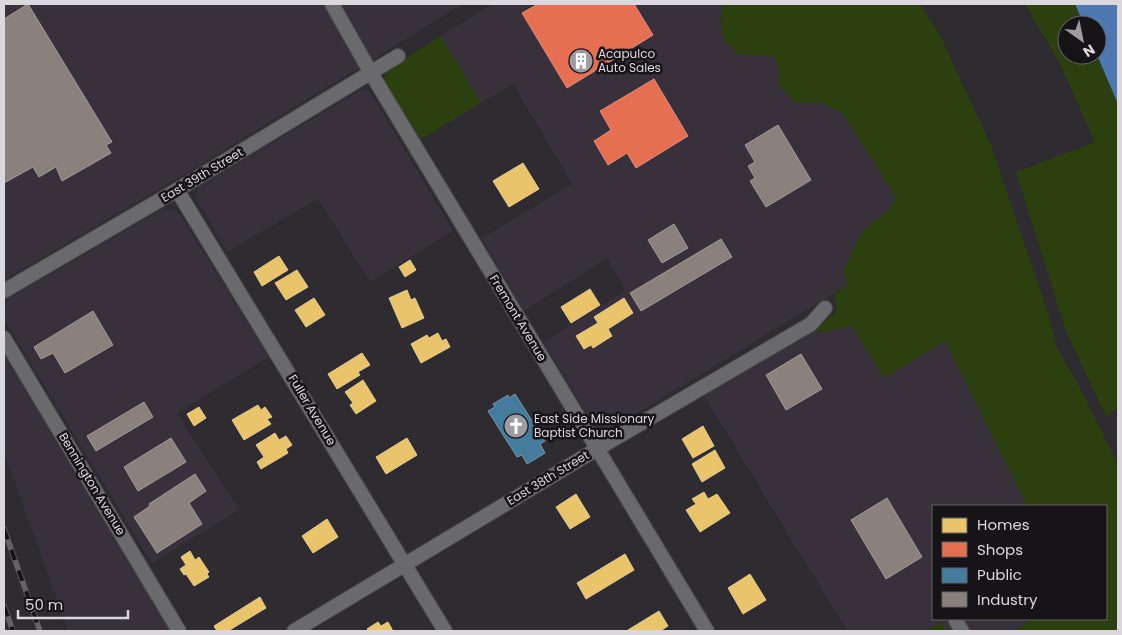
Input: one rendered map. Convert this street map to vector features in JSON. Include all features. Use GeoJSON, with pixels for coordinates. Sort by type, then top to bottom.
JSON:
{"type":"FeatureCollection","features":[{"type":"Feature","properties":{"kind":"street","name":"Fremont Avenue"},"geometry":{"type":"LineString","coordinates":[[332,4],[371,73],[706,631]]}},
{"type":"Feature","properties":{"kind":"street","name":"East 39th Street"},"geometry":{"type":"LineString","coordinates":[[4,291],[177,190],[398,56]]}},
{"type":"Feature","properties":{"kind":"street","name":"Fuller Avenue"},"geometry":{"type":"LineString","coordinates":[[177,190],[445,631]]}},
{"type":"Feature","properties":{"kind":"street","name":"East 38th Street"},"geometry":{"type":"LineString","coordinates":[[294,631],[597,449],[811,324],[825,308]]}},
{"type":"Feature","properties":{"kind":"street","name":"Bennington Avenue"},"geometry":{"type":"LineString","coordinates":[[4,338],[179,631]]}},
{"type":"Feature","properties":{"kind":"shaded area"},"geometry":{"type":"Polygon","coordinates":[[[4,4],[463,4],[193,169],[4,280],[4,4]]]}},
{"type":"Feature","properties":{"kind":"shaded area"},"geometry":{"type":"Polygon","coordinates":[[[492,4],[723,4],[720,22],[738,54],[774,56],[780,73],[779,85],[794,102],[822,103],[843,114],[896,197],[890,209],[866,228],[849,284],[600,436],[544,342],[625,291],[607,258],[524,311],[482,238],[572,184],[513,84],[481,103],[441,36],[492,4]]]}},
{"type":"Feature","properties":{"kind":"shaded area"},"geometry":{"type":"Polygon","coordinates":[[[363,89],[371,93],[453,231],[370,282],[318,199],[227,252],[195,196],[198,187],[363,89]]]}},
{"type":"Feature","properties":{"kind":"shaded area"},"geometry":{"type":"Polygon","coordinates":[[[163,209],[174,210],[181,216],[269,357],[177,413],[239,510],[152,563],[4,319],[4,308],[8,299],[163,209]]]}},
{"type":"Feature","properties":{"kind":"shaded area"},"geometry":{"type":"Polygon","coordinates":[[[852,326],[884,378],[945,340],[1027,505],[932,505],[932,620],[1031,620],[1015,631],[947,631],[942,622],[926,631],[847,631],[704,396],[812,331],[825,332],[852,326]]]}},
{"type":"Feature","properties":{"kind":"shaded area"},"geometry":{"type":"Polygon","coordinates":[[[4,354],[170,631],[68,631],[4,452],[4,354]]]}},
{"type":"Feature","properties":{"kind":"green space"},"geometry":{"type":"Polygon","coordinates":[[[723,4],[920,4],[940,35],[992,148],[1048,313],[1057,348],[1080,388],[1115,458],[1118,469],[1118,631],[1015,631],[1031,620],[1107,620],[1107,505],[1027,505],[945,341],[884,378],[852,326],[825,332],[812,331],[837,312],[834,293],[848,284],[843,272],[856,242],[867,227],[887,211],[896,197],[843,114],[822,103],[794,102],[779,85],[780,73],[774,56],[738,54],[725,41],[720,22],[723,4]]]}},
{"type":"Feature","properties":{"kind":"green space"},"geometry":{"type":"Polygon","coordinates":[[[1025,4],[1075,4],[1080,15],[1057,15],[1057,59],[1025,4]]]}},
{"type":"Feature","properties":{"kind":"green space"},"geometry":{"type":"Polygon","coordinates":[[[441,36],[481,103],[421,139],[384,80],[387,70],[441,36]]]}},
{"type":"Feature","properties":{"kind":"green space"},"geometry":{"type":"Polygon","coordinates":[[[1060,65],[1101,65],[1118,104],[1118,407],[1106,417],[1066,331],[1016,172],[1095,142],[1060,65]]]}},
{"type":"Feature","properties":{"kind":"green space"},"geometry":{"type":"Polygon","coordinates":[[[942,622],[947,631],[926,631],[942,622]]]}},
{"type":"Feature","properties":{"kind":"water"},"geometry":{"type":"Polygon","coordinates":[[[1075,4],[1118,4],[1118,104],[1101,65],[1107,65],[1107,15],[1080,15],[1075,4]]]}},
{"type":"Feature","properties":{"kind":"building: Homes"},"geometry":{"type":"Polygon","coordinates":[[[523,163],[539,189],[509,207],[493,181],[523,163]]]}},
{"type":"Feature","properties":{"kind":"building: Homes"},"geometry":{"type":"Polygon","coordinates":[[[279,256],[288,270],[262,286],[254,272],[279,256]]]}},
{"type":"Feature","properties":{"kind":"building: Homes"},"geometry":{"type":"Polygon","coordinates":[[[410,260],[416,270],[405,277],[399,267],[410,260]]]}},
{"type":"Feature","properties":{"kind":"building: Homes"},"geometry":{"type":"Polygon","coordinates":[[[297,270],[308,287],[286,300],[275,283],[297,270]]]}},
{"type":"Feature","properties":{"kind":"building: Homes"},"geometry":{"type":"Polygon","coordinates":[[[590,289],[600,305],[571,323],[561,307],[590,289]]]}},
{"type":"Feature","properties":{"kind":"building: Homes"},"geometry":{"type":"Polygon","coordinates":[[[407,290],[411,300],[415,298],[424,318],[402,328],[389,298],[407,290]]]}},
{"type":"Feature","properties":{"kind":"building: Homes"},"geometry":{"type":"Polygon","coordinates":[[[314,298],[325,315],[306,327],[295,310],[314,298]]]}},
{"type":"Feature","properties":{"kind":"building: Homes"},"geometry":{"type":"Polygon","coordinates":[[[624,298],[633,313],[608,329],[612,336],[593,348],[591,345],[584,349],[576,336],[598,323],[594,317],[624,298]]]}},
{"type":"Feature","properties":{"kind":"building: Homes"},"geometry":{"type":"Polygon","coordinates":[[[438,333],[442,341],[446,339],[450,347],[421,363],[411,344],[427,335],[429,338],[438,333]]]}},
{"type":"Feature","properties":{"kind":"building: Homes"},"geometry":{"type":"Polygon","coordinates":[[[362,353],[370,365],[358,372],[360,375],[337,389],[328,374],[362,353]]]}},
{"type":"Feature","properties":{"kind":"building: Homes"},"geometry":{"type":"Polygon","coordinates":[[[363,380],[376,401],[356,414],[350,405],[353,403],[345,392],[363,380]]]}},
{"type":"Feature","properties":{"kind":"building: Homes"},"geometry":{"type":"Polygon","coordinates":[[[258,405],[261,410],[265,407],[272,417],[267,419],[271,424],[244,440],[232,420],[258,405]]]}},
{"type":"Feature","properties":{"kind":"building: Homes"},"geometry":{"type":"Polygon","coordinates":[[[199,407],[206,418],[194,426],[187,414],[199,407]]]}},
{"type":"Feature","properties":{"kind":"building: Homes"},"geometry":{"type":"Polygon","coordinates":[[[703,426],[714,446],[693,458],[682,439],[703,426]]]}},
{"type":"Feature","properties":{"kind":"building: Homes"},"geometry":{"type":"Polygon","coordinates":[[[275,433],[279,440],[286,436],[292,445],[286,449],[288,453],[261,469],[257,462],[264,457],[256,445],[275,433]]]}},
{"type":"Feature","properties":{"kind":"building: Homes"},"geometry":{"type":"Polygon","coordinates":[[[407,438],[417,455],[386,474],[376,457],[407,438]]]}},
{"type":"Feature","properties":{"kind":"building: Homes"},"geometry":{"type":"Polygon","coordinates":[[[715,450],[725,468],[702,482],[692,464],[715,450]]]}},
{"type":"Feature","properties":{"kind":"building: Homes"},"geometry":{"type":"Polygon","coordinates":[[[704,492],[708,499],[717,494],[730,513],[700,532],[686,510],[696,504],[692,499],[704,492]]]}},
{"type":"Feature","properties":{"kind":"building: Homes"},"geometry":{"type":"Polygon","coordinates":[[[576,494],[590,517],[570,529],[556,507],[576,494]]]}},
{"type":"Feature","properties":{"kind":"building: Homes"},"geometry":{"type":"Polygon","coordinates":[[[327,519],[338,537],[313,553],[302,536],[327,519]]]}},
{"type":"Feature","properties":{"kind":"building: Homes"},"geometry":{"type":"Polygon","coordinates":[[[190,551],[195,560],[199,557],[209,572],[207,574],[209,577],[194,586],[180,569],[186,565],[181,557],[190,551]]]}},
{"type":"Feature","properties":{"kind":"building: Homes"},"geometry":{"type":"Polygon","coordinates":[[[625,554],[634,570],[586,599],[577,583],[625,554]]]}},
{"type":"Feature","properties":{"kind":"building: Homes"},"geometry":{"type":"Polygon","coordinates":[[[750,574],[766,600],[743,614],[728,588],[750,574]]]}},
{"type":"Feature","properties":{"kind":"building: Homes"},"geometry":{"type":"Polygon","coordinates":[[[260,597],[266,608],[228,631],[217,631],[214,626],[260,597]]]}},
{"type":"Feature","properties":{"kind":"building: Homes"},"geometry":{"type":"Polygon","coordinates":[[[659,611],[668,626],[660,631],[628,630],[659,611]]]}},
{"type":"Feature","properties":{"kind":"building: Homes"},"geometry":{"type":"Polygon","coordinates":[[[378,622],[381,626],[388,622],[393,631],[369,631],[367,629],[378,622]]]}},
{"type":"Feature","properties":{"kind":"building: Shops","name":"Acapulco Auto Sales"},"geometry":{"type":"Polygon","coordinates":[[[538,4],[634,4],[653,35],[567,88],[522,13],[538,4]]]}},
{"type":"Feature","properties":{"kind":"building: Shops"},"geometry":{"type":"Polygon","coordinates":[[[654,79],[688,136],[636,168],[627,153],[608,165],[594,141],[611,130],[600,111],[654,79]]]}},
{"type":"Feature","properties":{"kind":"building: Public","name":"East Side Missionary Baptist Church"},"geometry":{"type":"Polygon","coordinates":[[[515,394],[545,441],[540,444],[545,453],[527,464],[522,455],[517,457],[488,411],[495,407],[493,404],[508,395],[509,398],[515,394]]]}},
{"type":"Feature","properties":{"kind":"building: Industry"},"geometry":{"type":"Polygon","coordinates":[[[28,4],[112,142],[106,145],[111,153],[62,181],[56,167],[39,177],[33,167],[4,183],[4,19],[28,4]]]}},
{"type":"Feature","properties":{"kind":"building: Industry"},"geometry":{"type":"Polygon","coordinates":[[[778,125],[811,180],[766,207],[750,181],[755,178],[748,166],[755,162],[745,145],[778,125]]]}},
{"type":"Feature","properties":{"kind":"building: Industry"},"geometry":{"type":"Polygon","coordinates":[[[674,224],[688,248],[662,263],[648,240],[674,224]]]}},
{"type":"Feature","properties":{"kind":"building: Industry"},"geometry":{"type":"Polygon","coordinates":[[[721,239],[732,257],[641,311],[630,293],[721,239]]]}},
{"type":"Feature","properties":{"kind":"building: Industry"},"geometry":{"type":"Polygon","coordinates":[[[93,311],[113,345],[65,373],[53,353],[41,359],[34,347],[93,311]]]}},
{"type":"Feature","properties":{"kind":"building: Industry"},"geometry":{"type":"Polygon","coordinates":[[[801,354],[822,389],[786,410],[766,375],[801,354]]]}},
{"type":"Feature","properties":{"kind":"building: Industry"},"geometry":{"type":"Polygon","coordinates":[[[144,402],[153,417],[96,451],[87,436],[144,402]]]}},
{"type":"Feature","properties":{"kind":"building: Industry"},"geometry":{"type":"Polygon","coordinates":[[[171,438],[186,462],[138,491],[124,467],[171,438]]]}},
{"type":"Feature","properties":{"kind":"building: Industry"},"geometry":{"type":"Polygon","coordinates":[[[195,474],[206,491],[189,503],[202,524],[157,553],[134,517],[150,506],[149,504],[195,474]]]}},
{"type":"Feature","properties":{"kind":"building: Industry"},"geometry":{"type":"Polygon","coordinates":[[[887,498],[922,557],[886,579],[851,520],[887,498]]]}},
{"type":"Feature","properties":{"kind":"railway"},"geometry":{"type":"LineString","coordinates":[[4,529],[40,631]]}},
{"type":"Feature","properties":{"kind":"railway"},"geometry":{"type":"LineString","coordinates":[[4,606],[13,631]]}},
{"type":"Feature","properties":{"kind":"place","name":"Acapulco Auto Sales"},"geometry":{"type":"Point","coordinates":[581,61]}},
{"type":"Feature","properties":{"kind":"place","name":"East Side Missionary Baptist Church"},"geometry":{"type":"Point","coordinates":[516,426]}}]}
